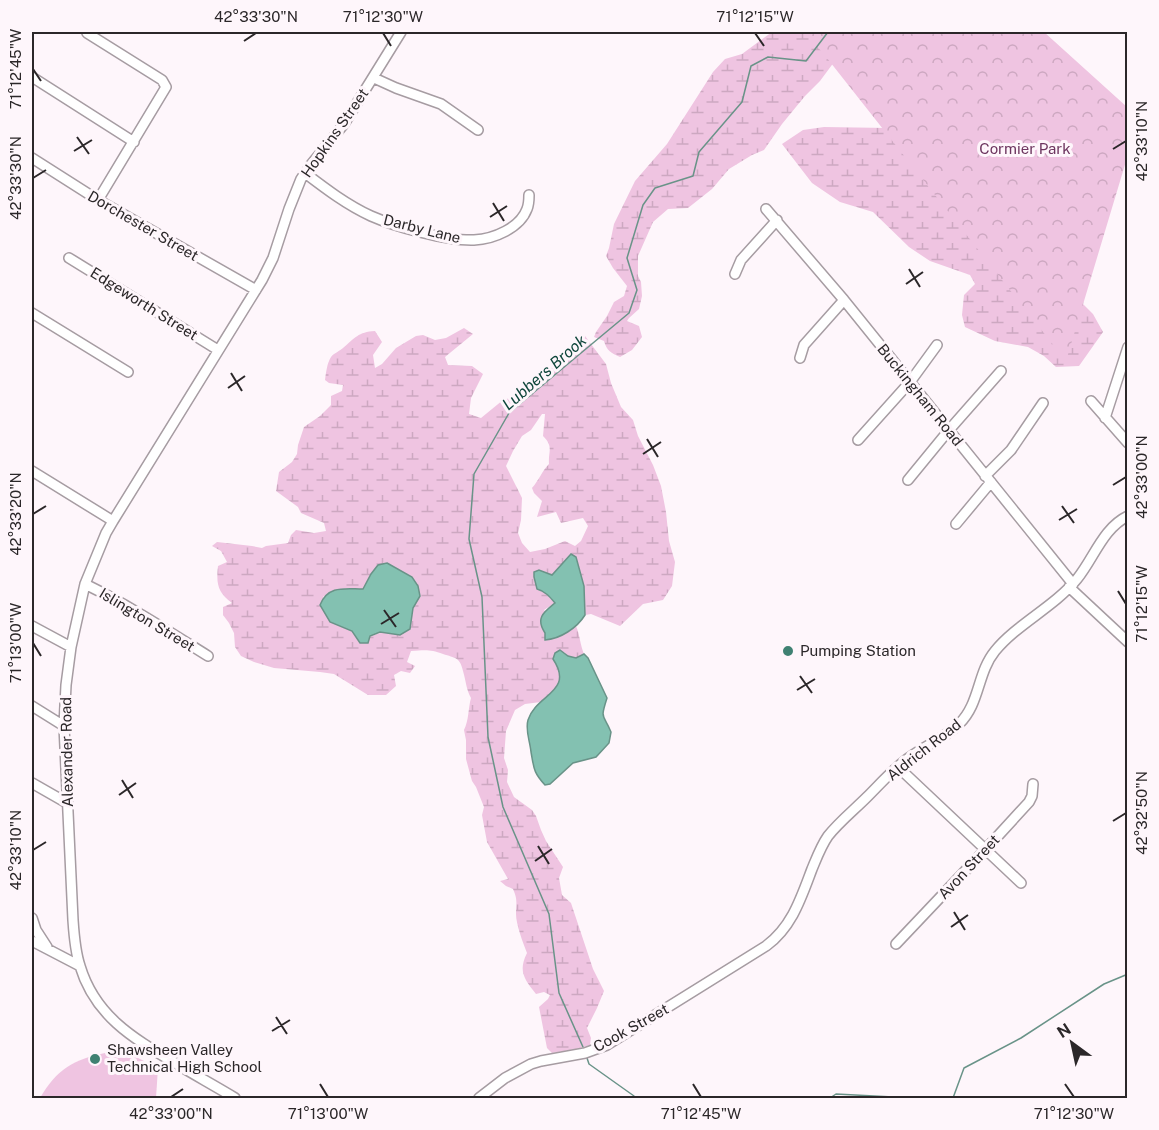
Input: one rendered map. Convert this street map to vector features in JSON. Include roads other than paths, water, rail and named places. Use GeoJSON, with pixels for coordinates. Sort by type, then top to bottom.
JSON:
{"type":"FeatureCollection","features":[{"type":"Feature","properties":{"kind":"street","name":"Hopkins Street"},"geometry":{"type":"LineString","coordinates":[[266,272],[280,241],[291,201],[305,173],[344,124],[401,32]]}},
{"type":"Feature","properties":{"kind":"street"},"geometry":{"type":"LineString","coordinates":[[87,33],[162,80],[166,85],[165,91],[98,200]]}},
{"type":"Feature","properties":{"kind":"street"},"geometry":{"type":"LineString","coordinates":[[32,77],[134,142]]}},
{"type":"Feature","properties":{"kind":"street"},"geometry":{"type":"LineString","coordinates":[[374,78],[441,104],[478,130]]}},
{"type":"Feature","properties":{"kind":"street","name":"Dorchester Street"},"geometry":{"type":"LineString","coordinates":[[32,158],[98,200],[256,290]]}},
{"type":"Feature","properties":{"kind":"street","name":"Darby Lane"},"geometry":{"type":"LineString","coordinates":[[305,173],[348,204],[372,216],[411,229],[460,240],[476,240],[505,232],[524,215],[528,207],[529,195]]}},
{"type":"Feature","properties":{"kind":"street","name":"Buckingham Road"},"geometry":{"type":"LineString","coordinates":[[766,208],[949,430],[1071,586],[1128,642]]}},
{"type":"Feature","properties":{"kind":"street"},"geometry":{"type":"LineString","coordinates":[[735,274],[740,261],[777,220]]}},
{"type":"Feature","properties":{"kind":"street","name":"Edgeworth Street"},"geometry":{"type":"LineString","coordinates":[[69,258],[218,350]]}},
{"type":"Feature","properties":{"kind":"street","name":"Alexander Road"},"geometry":{"type":"LineString","coordinates":[[235,1098],[121,1028],[97,1001],[85,979],[74,938],[64,726],[71,647],[86,584],[106,533],[266,272]]}},
{"type":"Feature","properties":{"kind":"street"},"geometry":{"type":"LineString","coordinates":[[800,358],[804,345],[844,300]]}},
{"type":"Feature","properties":{"kind":"street"},"geometry":{"type":"LineString","coordinates":[[32,313],[128,372]]}},
{"type":"Feature","properties":{"kind":"street"},"geometry":{"type":"LineString","coordinates":[[858,440],[910,382],[937,345]]}},
{"type":"Feature","properties":{"kind":"street"},"geometry":{"type":"LineString","coordinates":[[1105,418],[1128,347]]}},
{"type":"Feature","properties":{"kind":"street"},"geometry":{"type":"LineString","coordinates":[[908,480],[1001,371]]}},
{"type":"Feature","properties":{"kind":"street"},"geometry":{"type":"LineString","coordinates":[[1091,401],[1128,443]]}},
{"type":"Feature","properties":{"kind":"street"},"geometry":{"type":"LineString","coordinates":[[956,525],[1043,403]]}},
{"type":"Feature","properties":{"kind":"street"},"geometry":{"type":"LineString","coordinates":[[32,471],[113,521]]}},
{"type":"Feature","properties":{"kind":"street","name":"Aldrich Road"},"geometry":{"type":"LineString","coordinates":[[775,939],[795,912],[826,839],[910,756],[959,724],[971,709],[984,668],[994,652],[1006,639],[1071,586],[1090,562],[1109,530],[1128,516]]}},
{"type":"Feature","properties":{"kind":"street","name":"Islington Street"},"geometry":{"type":"LineString","coordinates":[[86,584],[117,600],[208,656]]}},
{"type":"Feature","properties":{"kind":"street"},"geometry":{"type":"LineString","coordinates":[[32,626],[71,647]]}},
{"type":"Feature","properties":{"kind":"street"},"geometry":{"type":"LineString","coordinates":[[32,706],[64,726]]}},
{"type":"Feature","properties":{"kind":"street"},"geometry":{"type":"LineString","coordinates":[[898,767],[1021,883]]}},
{"type":"Feature","properties":{"kind":"street"},"geometry":{"type":"LineString","coordinates":[[32,783],[67,803]]}},
{"type":"Feature","properties":{"kind":"street","name":"Avon Street"},"geometry":{"type":"LineString","coordinates":[[896,944],[1030,800],[1033,784]]}},
{"type":"Feature","properties":{"kind":"street"},"geometry":{"type":"LineString","coordinates":[[32,918],[48,950]]}},
{"type":"Feature","properties":{"kind":"street","name":"Cook Street"},"geometry":{"type":"LineString","coordinates":[[479,1098],[505,1078],[531,1064],[541,1060],[585,1053],[607,1045],[775,939]]}},
{"type":"Feature","properties":{"kind":"street"},"geometry":{"type":"LineString","coordinates":[[32,941],[80,966]]}},
{"type":"Feature","properties":{"kind":"waterway","name":"Lubbers Brook"},"geometry":{"type":"LineString","coordinates":[[583,1047],[559,993],[549,914],[503,807],[488,737],[482,597],[469,539],[474,474],[509,413],[629,313],[637,290],[627,258],[643,205],[655,188],[693,176],[699,152],[742,102],[751,66],[768,57],[806,61],[828,32]]}},
{"type":"Feature","properties":{"kind":"waterway","name":"Lubbers Brook"},"geometry":{"type":"LineString","coordinates":[[953,1098],[964,1068],[1021,1038],[1104,984],[1128,974]]}},
{"type":"Feature","properties":{"kind":"waterway","name":"Lubbers Brook"},"geometry":{"type":"LineString","coordinates":[[587,1058],[589,1064],[635,1098]]}},
{"type":"Feature","properties":{"kind":"waterway","name":"Lubbers Brook"},"geometry":{"type":"LineString","coordinates":[[830,1098],[836,1094],[897,1098]]}},
{"type":"Feature","properties":{"kind":"place","name":"Pumping Station"},"geometry":{"type":"Point","coordinates":[788,651]}},
{"type":"Feature","properties":{"kind":"place","name":"Shawsheen Valley Technical High School"},"geometry":{"type":"Point","coordinates":[95,1059]}},
{"type":"Feature","properties":{"kind":"park label","name":"Cormier Park"},"geometry":{"type":"Point","coordinates":[1025,149]}}]}
